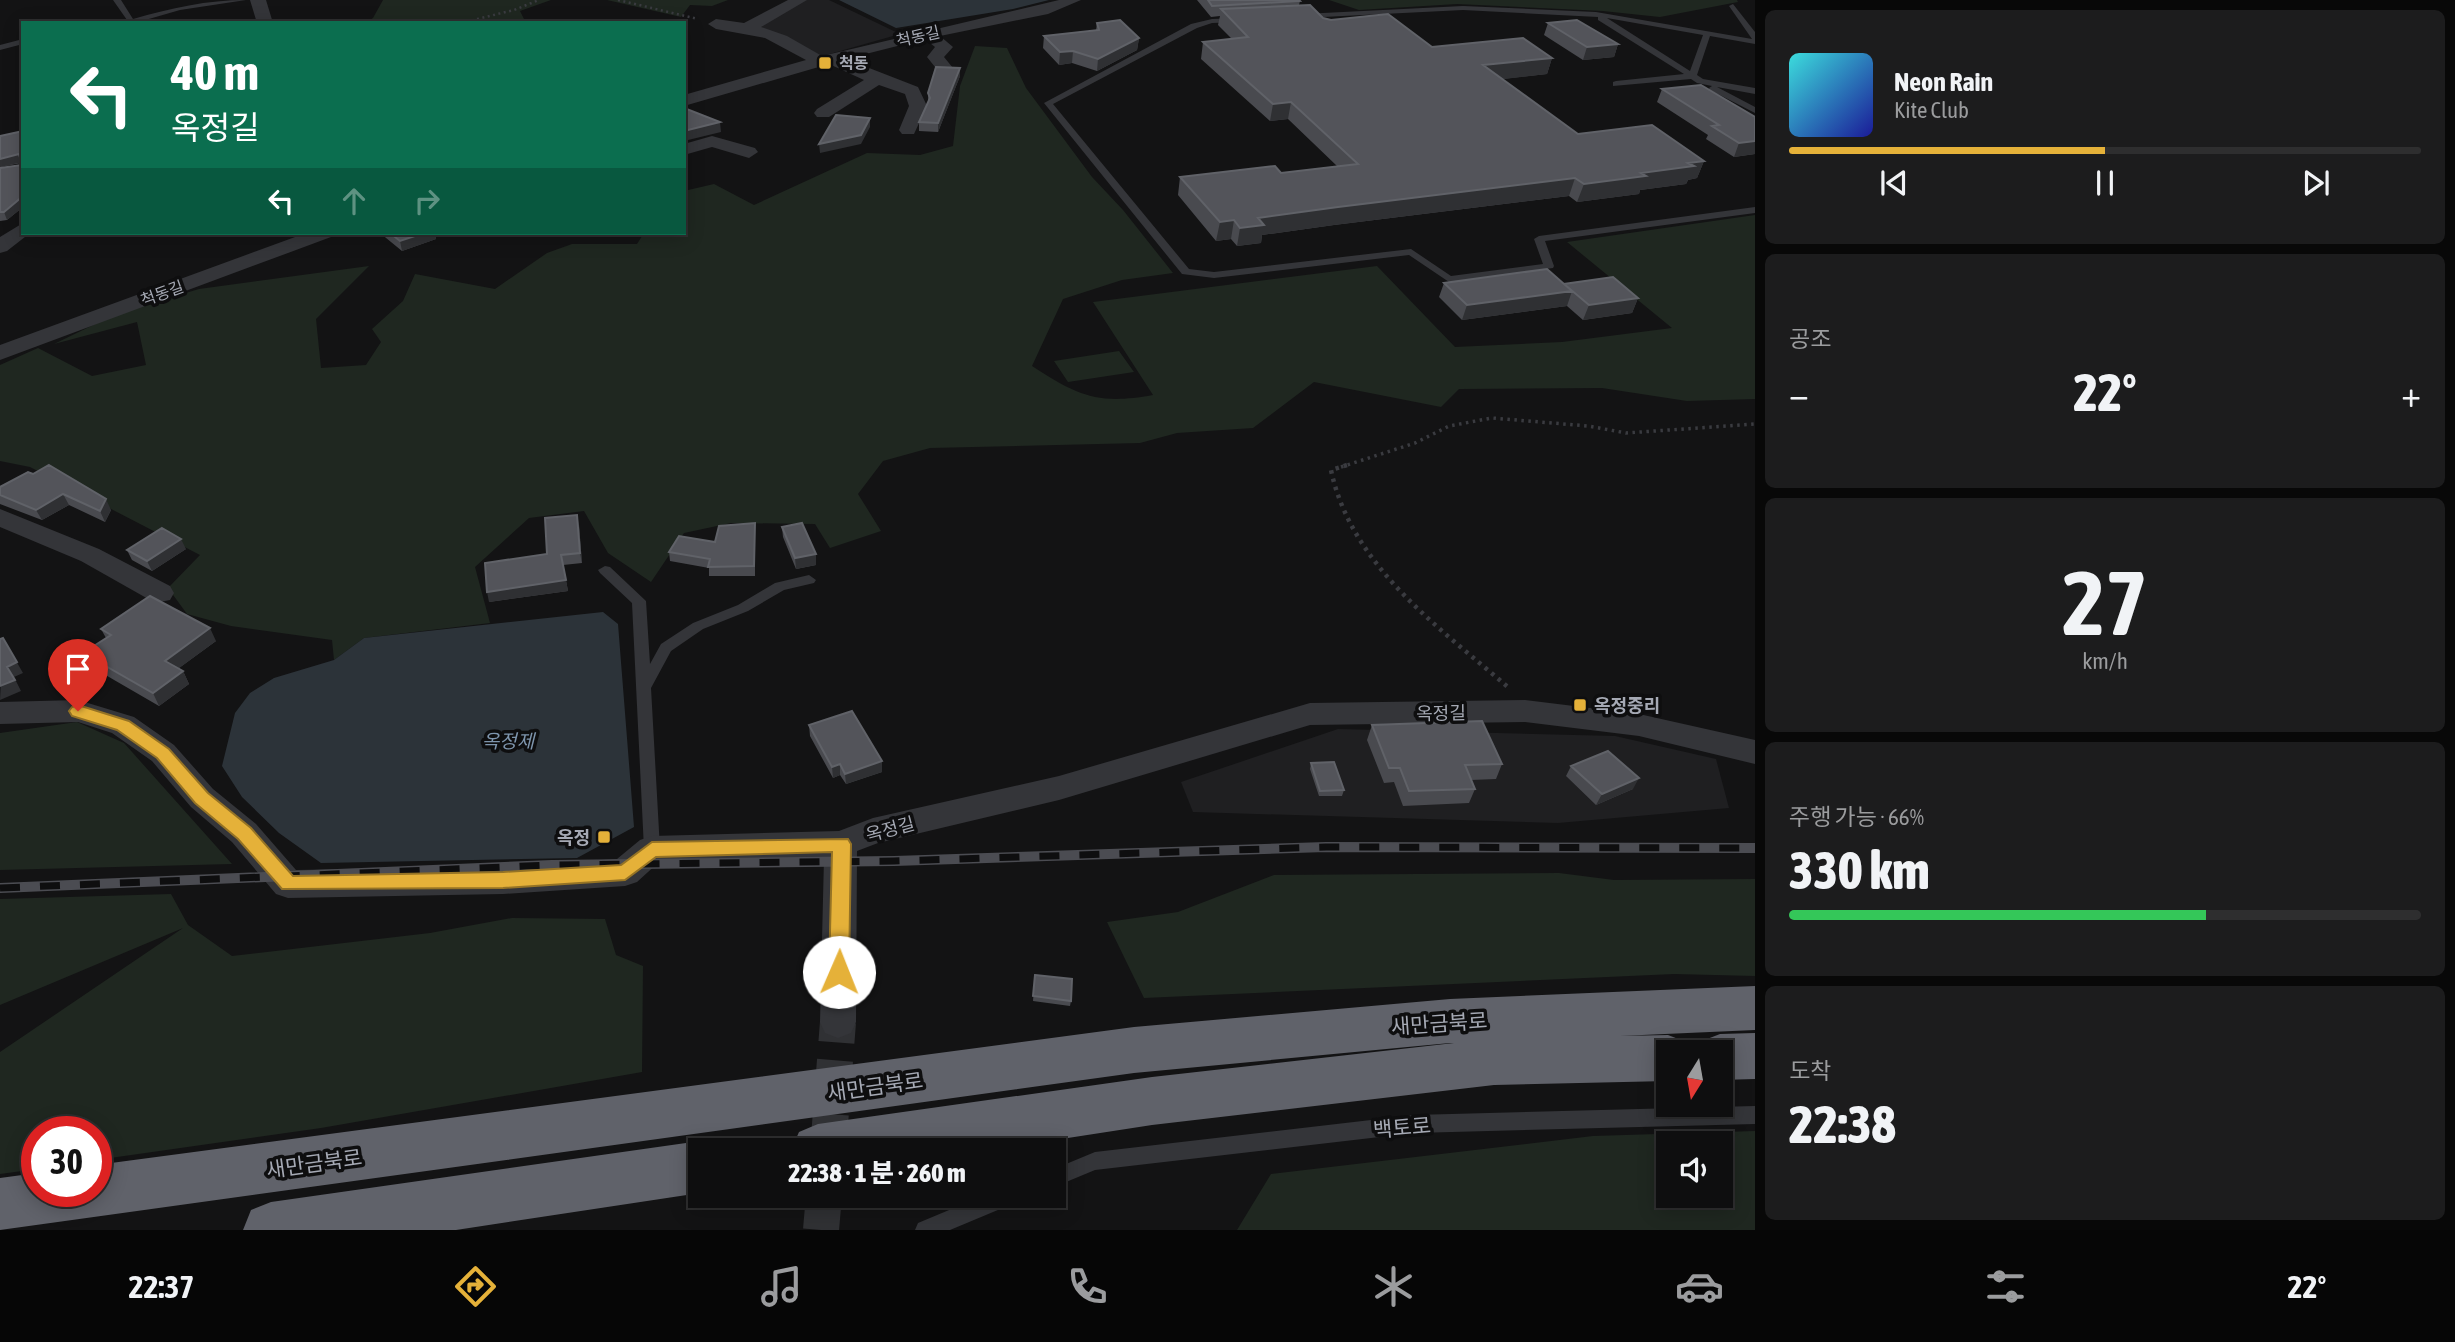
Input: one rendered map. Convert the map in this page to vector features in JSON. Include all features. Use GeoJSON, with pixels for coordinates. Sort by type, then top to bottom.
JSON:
{"type":"FeatureCollection","features":[{"type":"Feature","properties":{"kind":"highway","name":"새만금북로"},"geometry":{"type":"LineString","coordinates":[[0,1205],[1134,1051],[1450,1021],[1755,1008]]}},
{"type":"Feature","properties":{"kind":"highway"},"geometry":{"type":"LineString","coordinates":[[1733,1057],[1755,1056]]}},
{"type":"Feature","properties":{"kind":"highway"},"geometry":{"type":"LineString","coordinates":[[900,1138],[1152,1101],[1494,1062],[1656,1058]]}},
{"type":"Feature","properties":{"kind":"highway"},"geometry":{"type":"LineString","coordinates":[[271,1230],[688,1169]]}},
{"type":"Feature","properties":{"kind":"street"},"geometry":{"type":"LineString","coordinates":[[258,0],[264,21]]}},
{"type":"Feature","properties":{"kind":"street"},"geometry":{"type":"LineString","coordinates":[[749,27],[799,0]]}},
{"type":"Feature","properties":{"kind":"street","name":"척동길"},"geometry":{"type":"LineString","coordinates":[[686,100],[825,59],[928,34],[1045,12],[1073,0]]}},
{"type":"Feature","properties":{"kind":"street"},"geometry":{"type":"LineString","coordinates":[[716,24],[749,27],[780,37],[825,59],[912,91],[918,106],[908,130]]}},
{"type":"Feature","properties":{"kind":"street"},"geometry":{"type":"LineString","coordinates":[[928,34],[945,47],[935,57],[945,68]]}},
{"type":"Feature","properties":{"kind":"street"},"geometry":{"type":"LineString","coordinates":[[823,114],[877,79]]}},
{"type":"Feature","properties":{"kind":"street"},"geometry":{"type":"LineString","coordinates":[[686,149],[712,141],[749,152]]}},
{"type":"Feature","properties":{"kind":"street"},"geometry":{"type":"LineString","coordinates":[[0,247],[21,231]]}},
{"type":"Feature","properties":{"kind":"street","name":"척동길"},"geometry":{"type":"LineString","coordinates":[[0,353],[319,235]]}},
{"type":"Feature","properties":{"kind":"street"},"geometry":{"type":"LineString","coordinates":[[0,517],[90,555],[160,593]]}},
{"type":"Feature","properties":{"kind":"street"},"geometry":{"type":"LineString","coordinates":[[0,713],[78,711],[123,725],[163,753],[202,798],[244,833],[288,884],[503,880],[625,872],[652,849]]}},
{"type":"Feature","properties":{"kind":"street","name":"옥정길"},"geometry":{"type":"LineString","coordinates":[[652,849],[841,844],[873,831],[1059,788],[1310,714],[1525,711],[1639,725],[1755,752]]}},
{"type":"Feature","properties":{"kind":"street"},"geometry":{"type":"LineString","coordinates":[[838,1022],[841,844]]}},
{"type":"Feature","properties":{"kind":"lane"},"geometry":{"type":"LineString","coordinates":[[117,0],[128,21]]}},
{"type":"Feature","properties":{"kind":"lane"},"geometry":{"type":"LineString","coordinates":[[133,21],[179,8],[242,0]]}},
{"type":"Feature","properties":{"kind":"lane"},"geometry":{"type":"LineString","coordinates":[[1733,6],[1755,40]]}},
{"type":"Feature","properties":{"kind":"lane"},"geometry":{"type":"LineString","coordinates":[[1296,17],[1463,8],[1596,14],[1755,40]]}},
{"type":"Feature","properties":{"kind":"lane"},"geometry":{"type":"LineString","coordinates":[[1596,14],[1696,78],[1755,110]]}},
{"type":"Feature","properties":{"kind":"lane"},"geometry":{"type":"LineString","coordinates":[[1254,19],[1212,21],[1194,26],[1048,103],[1185,272],[1214,275],[1411,252],[1449,279],[1549,266],[1539,239],[1755,210]]}},
{"type":"Feature","properties":{"kind":"lane"},"geometry":{"type":"LineString","coordinates":[[1696,78],[1707,34]]}},
{"type":"Feature","properties":{"kind":"lane"},"geometry":{"type":"LineString","coordinates":[[0,48],[21,42]]}},
{"type":"Feature","properties":{"kind":"lane"},"geometry":{"type":"LineString","coordinates":[[1616,84],[1696,78],[1755,91]]}},
{"type":"Feature","properties":{"kind":"lane"},"geometry":{"type":"LineString","coordinates":[[605,570],[639,601],[652,849]]}},
{"type":"Feature","properties":{"kind":"lane"},"geometry":{"type":"LineString","coordinates":[[644,688],[666,648],[698,626],[743,608],[780,586],[809,580]]}},
{"type":"Feature","properties":{"kind":"lane","name":"백토로"},"geometry":{"type":"LineString","coordinates":[[1066,1173],[1095,1161],[1415,1124],[1755,1115]]}},
{"type":"Feature","properties":{"kind":"lane"},"geometry":{"type":"LineString","coordinates":[[925,1230],[978,1208]]}},
{"type":"Feature","properties":{"kind":"path"},"geometry":{"type":"LineString","coordinates":[[469,21],[514,10],[539,0]]}},
{"type":"Feature","properties":{"kind":"path"},"geometry":{"type":"LineString","coordinates":[[618,0],[716,24]]}},
{"type":"Feature","properties":{"kind":"path"},"geometry":{"type":"LineString","coordinates":[[1525,711],[1517,695],[1406,598],[1355,528],[1332,481],[1331,470],[1415,443],[1449,426],[1492,418],[1588,426],[1626,433],[1755,424]]}},
{"type":"Feature","properties":{"kind":"shaded area"},"geometry":{"type":"Polygon","coordinates":[[[383,0],[551,0],[520,11],[525,21],[368,21],[373,18],[383,0]]]}},
{"type":"Feature","properties":{"kind":"shaded area"},"geometry":{"type":"Polygon","coordinates":[[[607,0],[728,0],[712,6],[690,5],[681,17],[607,0]]]}},
{"type":"Feature","properties":{"kind":"shaded area"},"geometry":{"type":"Polygon","coordinates":[[[806,0],[829,0],[900,34],[819,57],[756,26],[806,0]]]}},
{"type":"Feature","properties":{"kind":"shaded area"},"geometry":{"type":"Polygon","coordinates":[[[1329,0],[1738,2],[1660,17],[1603,11],[1457,4],[1359,10],[1329,0]]]}},
{"type":"Feature","properties":{"kind":"shaded area"},"geometry":{"type":"Polygon","coordinates":[[[975,46],[1007,48],[1026,88],[1092,177],[1123,210],[1173,273],[1122,280],[1063,299],[1032,366],[1076,391],[1089,396],[1117,399],[1153,395],[1093,302],[1377,266],[1455,347],[1562,342],[1672,328],[1567,242],[1755,215],[1755,399],[1687,401],[1602,388],[1459,389],[1441,407],[1314,382],[1253,428],[1177,433],[1140,443],[930,448],[883,461],[858,494],[881,531],[830,548],[815,524],[731,523],[684,533],[651,582],[608,553],[584,511],[529,518],[475,567],[490,623],[364,638],[334,660],[332,640],[231,626],[187,614],[168,588],[200,555],[30,467],[0,461],[0,365],[38,348],[92,376],[146,365],[137,322],[54,344],[116,314],[199,289],[369,266],[316,319],[321,368],[366,365],[381,342],[372,329],[403,301],[415,274],[495,289],[547,253],[572,244],[637,244],[643,235],[686,235],[686,191],[714,184],[754,205],[867,153],[920,155],[953,146],[960,86],[975,46]]]}},
{"type":"Feature","properties":{"kind":"shaded area"},"geometry":{"type":"Polygon","coordinates":[[[1119,351],[1134,372],[1068,382],[1054,361],[1119,351]]]}},
{"type":"Feature","properties":{"kind":"shaded area"},"geometry":{"type":"Polygon","coordinates":[[[77,722],[124,743],[232,864],[0,870],[0,733],[77,722]]]}},
{"type":"Feature","properties":{"kind":"shaded area"},"geometry":{"type":"Polygon","coordinates":[[[1338,729],[1615,736],[1716,759],[1729,808],[1558,823],[1193,812],[1181,782],[1338,729]]]}},
{"type":"Feature","properties":{"kind":"shaded area"},"geometry":{"type":"Polygon","coordinates":[[[1559,873],[1614,880],[1755,879],[1755,976],[1674,974],[1144,998],[1107,922],[1178,912],[1274,875],[1559,873]]]}},
{"type":"Feature","properties":{"kind":"shaded area"},"geometry":{"type":"Polygon","coordinates":[[[171,894],[188,925],[232,956],[430,933],[512,918],[605,919],[616,955],[643,966],[642,1072],[321,1128],[112,1158],[112,1116],[21,1116],[21,1171],[0,1174],[0,1052],[183,928],[0,1005],[0,899],[171,894]]]}},
{"type":"Feature","properties":{"kind":"shaded area"},"geometry":{"type":"Polygon","coordinates":[[[1755,1131],[1755,1230],[1237,1230],[1271,1174],[1593,1136],[1656,1134],[1656,1208],[1733,1208],[1733,1132],[1755,1131]]]}},
{"type":"Feature","properties":{"kind":"water"},"geometry":{"type":"Polygon","coordinates":[[[839,0],[1049,0],[1013,9],[896,28],[839,0]]]}},
{"type":"Feature","properties":{"kind":"water","name":"옥정제"},"geometry":{"type":"Polygon","coordinates":[[[603,612],[618,624],[634,827],[577,858],[321,863],[279,833],[242,797],[222,766],[235,713],[250,693],[274,678],[334,660],[364,638],[603,612]]]}},
{"type":"Feature","properties":{"kind":"building"},"geometry":{"type":"Polygon","coordinates":[[[1208,0],[1299,0],[1300,1],[1212,6],[1208,0]]]}},
{"type":"Feature","properties":{"kind":"building"},"geometry":{"type":"Polygon","coordinates":[[[1310,5],[1323,18],[1331,20],[1388,14],[1432,47],[1523,38],[1552,58],[1483,65],[1578,134],[1652,125],[1704,161],[1688,163],[1694,166],[1641,173],[1646,176],[1584,184],[1575,178],[1258,218],[1264,225],[1240,228],[1234,220],[1220,222],[1180,177],[1275,166],[1281,173],[1358,164],[1291,102],[1273,104],[1203,42],[1248,37],[1221,9],[1310,5]]]}},
{"type":"Feature","properties":{"kind":"building"},"geometry":{"type":"Polygon","coordinates":[[[1120,20],[1139,38],[1098,59],[1073,51],[1060,52],[1044,36],[1099,30],[1097,23],[1120,20]]]}},
{"type":"Feature","properties":{"kind":"building"},"geometry":{"type":"Polygon","coordinates":[[[1577,20],[1618,44],[1587,47],[1548,23],[1577,20]]]}},
{"type":"Feature","properties":{"kind":"building"},"geometry":{"type":"Polygon","coordinates":[[[936,67],[960,68],[938,123],[919,122],[930,98],[928,93],[936,67]]]}},
{"type":"Feature","properties":{"kind":"building"},"geometry":{"type":"Polygon","coordinates":[[[1701,85],[1755,117],[1755,141],[1739,143],[1712,126],[1719,125],[1662,89],[1701,85]]]}},
{"type":"Feature","properties":{"kind":"building"},"geometry":{"type":"Polygon","coordinates":[[[686,109],[720,122],[686,130],[686,109]]]}},
{"type":"Feature","properties":{"kind":"building"},"geometry":{"type":"Polygon","coordinates":[[[836,115],[870,118],[861,135],[819,144],[836,115]]]}},
{"type":"Feature","properties":{"kind":"building"},"geometry":{"type":"Polygon","coordinates":[[[21,131],[21,161],[19,154],[0,159],[0,136],[21,131]]]}},
{"type":"Feature","properties":{"kind":"building"},"geometry":{"type":"Polygon","coordinates":[[[21,165],[21,198],[4,212],[0,212],[0,168],[21,165]]]}},
{"type":"Feature","properties":{"kind":"building"},"geometry":{"type":"Polygon","coordinates":[[[392,235],[418,235],[400,241],[392,235]]]}},
{"type":"Feature","properties":{"kind":"building"},"geometry":{"type":"Polygon","coordinates":[[[1547,269],[1572,291],[1467,305],[1444,283],[1547,269]]]}},
{"type":"Feature","properties":{"kind":"building"},"geometry":{"type":"Polygon","coordinates":[[[1613,277],[1638,298],[1589,305],[1564,284],[1613,277]]]}},
{"type":"Feature","properties":{"kind":"building"},"geometry":{"type":"Polygon","coordinates":[[[49,465],[106,499],[100,511],[63,494],[36,510],[0,495],[0,487],[28,472],[33,474],[49,465]]]}},
{"type":"Feature","properties":{"kind":"building"},"geometry":{"type":"Polygon","coordinates":[[[577,515],[580,553],[561,555],[566,580],[487,592],[485,563],[547,554],[545,518],[577,515]]]}},
{"type":"Feature","properties":{"kind":"building"},"geometry":{"type":"Polygon","coordinates":[[[755,523],[754,566],[708,567],[710,559],[669,552],[679,536],[715,542],[719,526],[755,523]]]}},
{"type":"Feature","properties":{"kind":"building"},"geometry":{"type":"Polygon","coordinates":[[[802,523],[816,554],[795,558],[782,527],[802,523]]]}},
{"type":"Feature","properties":{"kind":"building"},"geometry":{"type":"Polygon","coordinates":[[[162,528],[181,539],[147,561],[127,550],[162,528]]]}},
{"type":"Feature","properties":{"kind":"building"},"geometry":{"type":"Polygon","coordinates":[[[150,596],[210,628],[165,661],[183,671],[153,693],[83,653],[111,635],[101,629],[150,596]]]}},
{"type":"Feature","properties":{"kind":"building"},"geometry":{"type":"Polygon","coordinates":[[[3,638],[17,662],[7,667],[15,680],[0,686],[0,639],[3,638]]]}},
{"type":"Feature","properties":{"kind":"building"},"geometry":{"type":"Polygon","coordinates":[[[852,711],[882,761],[845,774],[840,764],[832,767],[809,725],[852,711]]]}},
{"type":"Feature","properties":{"kind":"building"},"geometry":{"type":"Polygon","coordinates":[[[1482,721],[1502,764],[1465,765],[1475,789],[1409,791],[1400,768],[1389,768],[1372,725],[1482,721]]]}},
{"type":"Feature","properties":{"kind":"building"},"geometry":{"type":"Polygon","coordinates":[[[1608,751],[1639,778],[1602,794],[1571,766],[1608,751]]]}},
{"type":"Feature","properties":{"kind":"building"},"geometry":{"type":"Polygon","coordinates":[[[1334,762],[1344,790],[1320,791],[1311,763],[1334,762]]]}},
{"type":"Feature","properties":{"kind":"building"},"geometry":{"type":"Polygon","coordinates":[[[1035,975],[1072,979],[1071,1001],[1033,996],[1035,975]]]}},
{"type":"Feature","properties":{"kind":"tunnel"},"geometry":{"type":"LineString","coordinates":[[829,1138],[838,1022]]}},
{"type":"Feature","properties":{"kind":"tunnel"},"geometry":{"type":"LineString","coordinates":[[821,1230],[823,1208]]}},
{"type":"Feature","properties":{"kind":"railway"},"geometry":{"type":"LineString","coordinates":[[0,888],[552,865],[894,861],[1326,847],[1755,848]]}},
{"type":"Feature","properties":{"kind":"place","name":"척동"},"geometry":{"type":"Point","coordinates":[825,63]}},
{"type":"Feature","properties":{"kind":"place","name":"옥정중리"},"geometry":{"type":"Point","coordinates":[1580,705]}},
{"type":"Feature","properties":{"kind":"place","name":"옥정"},"geometry":{"type":"Point","coordinates":[604,837]}},
{"type":"Feature","properties":{"kind":"route"},"geometry":{"type":"LineString","coordinates":[[78,711],[123,725],[163,753],[202,798],[244,833],[288,884],[503,880],[625,872],[652,849],[841,844],[839,972]]}}]}
